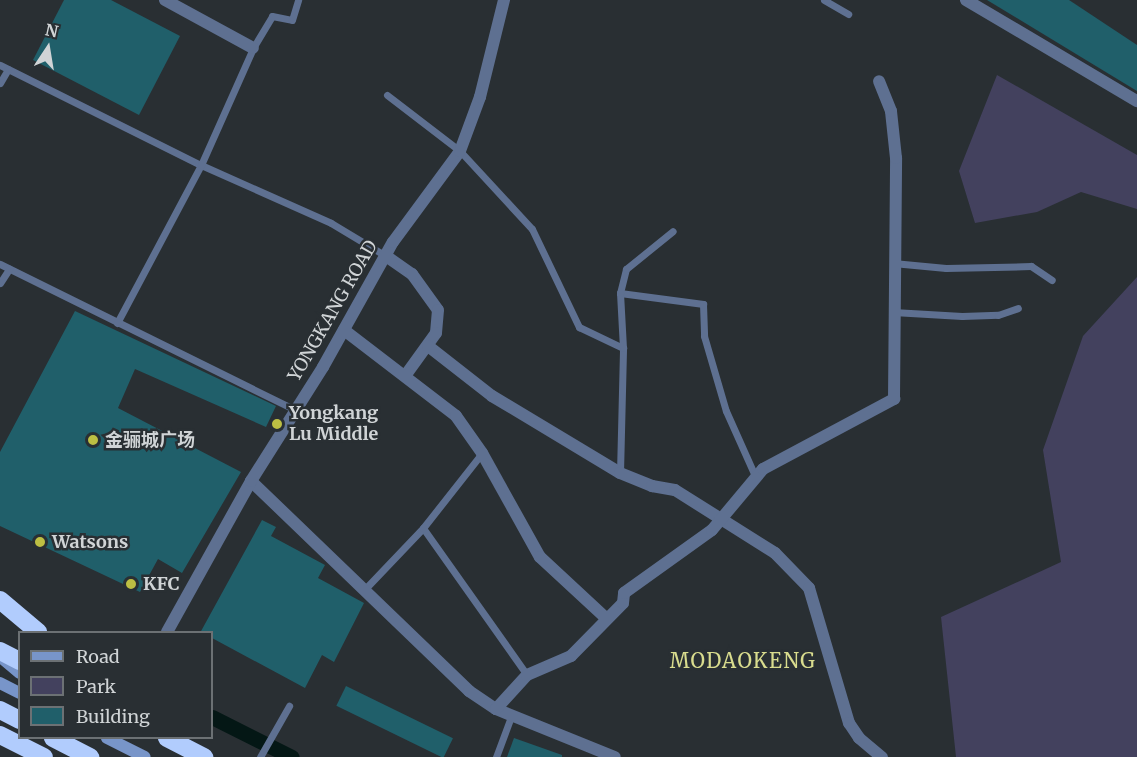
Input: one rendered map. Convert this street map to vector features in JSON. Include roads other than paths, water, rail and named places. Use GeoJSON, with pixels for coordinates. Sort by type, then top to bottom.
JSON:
{"type":"FeatureCollection","features":[{"type":"Feature","properties":{"kind":"highway"},"geometry":{"type":"LineString","coordinates":[[0,600],[36,631]]}},
{"type":"Feature","properties":{"kind":"highway"},"geometry":{"type":"LineString","coordinates":[[0,618],[23,631]]}},
{"type":"Feature","properties":{"kind":"highway"},"geometry":{"type":"LineString","coordinates":[[0,651],[18,660]]}},
{"type":"Feature","properties":{"kind":"highway"},"geometry":{"type":"LineString","coordinates":[[0,710],[18,719]]}},
{"type":"Feature","properties":{"kind":"highway"},"geometry":{"type":"LineString","coordinates":[[0,735],[44,757]]}},
{"type":"Feature","properties":{"kind":"highway"},"geometry":{"type":"LineString","coordinates":[[55,739],[90,757]]}},
{"type":"Feature","properties":{"kind":"highway"},"geometry":{"type":"LineString","coordinates":[[169,739],[204,757]]}},
{"type":"Feature","properties":{"kind":"highway"},"geometry":{"type":"LineString","coordinates":[[190,739],[213,757]]}},
{"type":"Feature","properties":{"kind":"main road"},"geometry":{"type":"LineString","coordinates":[[0,657],[18,671]]}},
{"type":"Feature","properties":{"kind":"main road"},"geometry":{"type":"LineString","coordinates":[[0,683],[18,692]]}},
{"type":"Feature","properties":{"kind":"main road"},"geometry":{"type":"LineString","coordinates":[[111,739],[145,757]]}},
{"type":"Feature","properties":{"kind":"street"},"geometry":{"type":"LineString","coordinates":[[165,0],[252,48]]}},
{"type":"Feature","properties":{"kind":"street","name":"YONGKANG ROAD"},"geometry":{"type":"LineString","coordinates":[[168,631],[250,481],[296,410],[386,255],[434,182],[460,151],[480,97],[504,0]]}},
{"type":"Feature","properties":{"kind":"street"},"geometry":{"type":"LineString","coordinates":[[966,0],[1137,101]]}},
{"type":"Feature","properties":{"kind":"street"},"geometry":{"type":"LineString","coordinates":[[496,709],[527,675],[571,656],[623,603],[624,593],[722,521],[764,469],[894,399],[893,263],[896,158],[891,111],[879,81]]}},
{"type":"Feature","properties":{"kind":"street"},"geometry":{"type":"LineString","coordinates":[[386,255],[412,274],[438,310],[436,333],[405,376]]}},
{"type":"Feature","properties":{"kind":"street"},"geometry":{"type":"LineString","coordinates":[[344,330],[456,416],[482,453],[540,557],[607,619]]}},
{"type":"Feature","properties":{"kind":"street"},"geometry":{"type":"LineString","coordinates":[[428,346],[492,396],[620,472],[652,486],[675,490],[775,553],[809,588],[849,723],[859,738],[882,757]]}},
{"type":"Feature","properties":{"kind":"street"},"geometry":{"type":"LineString","coordinates":[[250,481],[469,692],[496,709],[615,757]]}},
{"type":"Feature","properties":{"kind":"lane"},"geometry":{"type":"LineString","coordinates":[[117,324],[201,165],[252,48],[272,15],[292,20],[298,0]]}},
{"type":"Feature","properties":{"kind":"lane"},"geometry":{"type":"LineString","coordinates":[[824,0],[848,14]]}},
{"type":"Feature","properties":{"kind":"lane"},"geometry":{"type":"LineString","coordinates":[[0,65],[201,165],[331,223],[386,255]]}},
{"type":"Feature","properties":{"kind":"lane"},"geometry":{"type":"LineString","coordinates":[[0,83],[8,69]]}},
{"type":"Feature","properties":{"kind":"lane"},"geometry":{"type":"LineString","coordinates":[[387,95],[460,151],[531,229],[579,327],[623,348]]}},
{"type":"Feature","properties":{"kind":"lane"},"geometry":{"type":"LineString","coordinates":[[620,472],[623,348],[620,293],[626,269],[673,231]]}},
{"type":"Feature","properties":{"kind":"lane"},"geometry":{"type":"LineString","coordinates":[[893,263],[946,268],[1031,266],[1052,280]]}},
{"type":"Feature","properties":{"kind":"lane"},"geometry":{"type":"LineString","coordinates":[[0,264],[117,324],[296,410]]}},
{"type":"Feature","properties":{"kind":"lane"},"geometry":{"type":"LineString","coordinates":[[0,283],[9,269]]}},
{"type":"Feature","properties":{"kind":"lane"},"geometry":{"type":"LineString","coordinates":[[620,293],[703,304],[704,336],[726,411],[756,478]]}},
{"type":"Feature","properties":{"kind":"lane"},"geometry":{"type":"LineString","coordinates":[[893,312],[998,315],[1018,308]]}},
{"type":"Feature","properties":{"kind":"lane"},"geometry":{"type":"LineString","coordinates":[[364,590],[423,528],[482,453]]}},
{"type":"Feature","properties":{"kind":"lane"},"geometry":{"type":"LineString","coordinates":[[423,528],[527,675]]}},
{"type":"Feature","properties":{"kind":"lane"},"geometry":{"type":"LineString","coordinates":[[261,755],[289,706]]}},
{"type":"Feature","properties":{"kind":"lane"},"geometry":{"type":"LineString","coordinates":[[496,757],[512,714]]}},
{"type":"Feature","properties":{"kind":"waterway"},"geometry":{"type":"LineString","coordinates":[[213,718],[292,757]]}},
{"type":"Feature","properties":{"kind":"place","name":"Yongkang Lu Middle"},"geometry":{"type":"Point","coordinates":[277,424]}},
{"type":"Feature","properties":{"kind":"place","name":"金骊城广场"},"geometry":{"type":"Point","coordinates":[93,440]}},
{"type":"Feature","properties":{"kind":"place","name":"Watsons"},"geometry":{"type":"Point","coordinates":[40,542]}},
{"type":"Feature","properties":{"kind":"place","name":"KFC"},"geometry":{"type":"Point","coordinates":[131,584]}},
{"type":"Feature","properties":{"kind":"district","name":"MODAOKENG"},"geometry":{"type":"Point","coordinates":[743,660]}}]}
